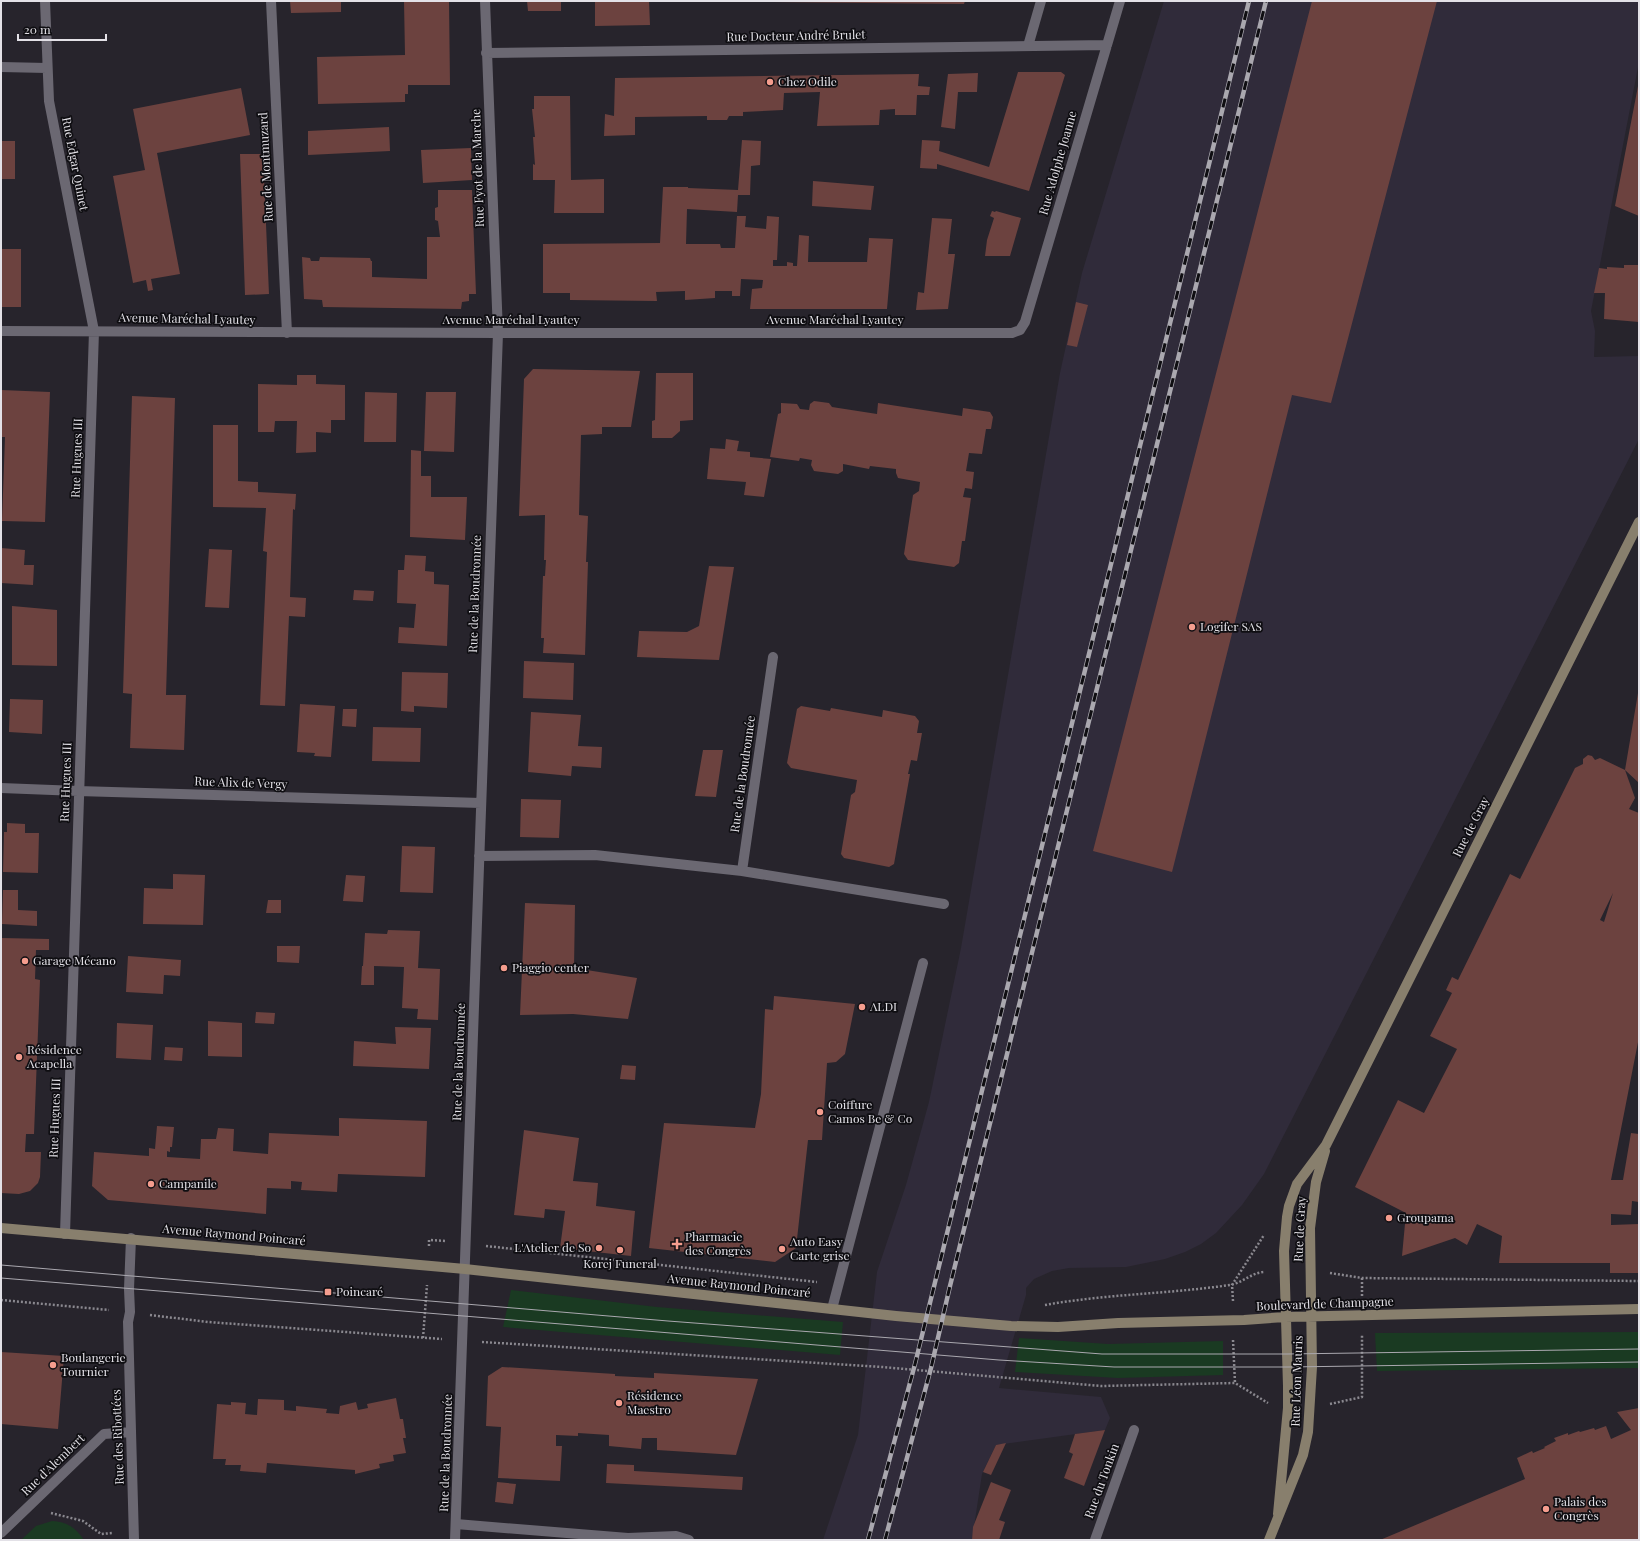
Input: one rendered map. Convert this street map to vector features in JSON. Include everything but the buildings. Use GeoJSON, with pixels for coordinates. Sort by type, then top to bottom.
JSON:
{"type":"FeatureCollection","features":[{"type":"Feature","properties":{"kind":"main road","name":"Rue de Gray"},"geometry":{"type":"LineString","coordinates":[[1285,1316],[1284,1252],[1289,1206],[1297,1184],[1326,1145],[1639,522]]}},
{"type":"Feature","properties":{"kind":"main road","name":"Rue de Gray"},"geometry":{"type":"LineString","coordinates":[[1312,1316],[1310,1228],[1316,1182],[1326,1145]]}},
{"type":"Feature","properties":{"kind":"main road","name":"Avenue Raymond Poincaré"},"geometry":{"type":"LineString","coordinates":[[1,1228],[131,1238],[465,1269],[896,1316],[1011,1326]]}},
{"type":"Feature","properties":{"kind":"main road","name":"Boulevard de Champagne"},"geometry":{"type":"LineString","coordinates":[[1011,1326],[1058,1328],[1118,1323],[1244,1320],[1285,1316],[1639,1309]]}},
{"type":"Feature","properties":{"kind":"main road","name":"Rue Léon Mauris"},"geometry":{"type":"LineString","coordinates":[[1278,1514],[1288,1408],[1285,1316]]}},
{"type":"Feature","properties":{"kind":"main road","name":"Rue Léon Mauris"},"geometry":{"type":"LineString","coordinates":[[1269,1540],[1278,1514],[1303,1455],[1308,1432],[1312,1367],[1312,1316]]}},
{"type":"Feature","properties":{"kind":"street","name":"Rue Edgar Quinet"},"geometry":{"type":"LineString","coordinates":[[45,1],[49,101],[94,331]]}},
{"type":"Feature","properties":{"kind":"street","name":"Rue de Montmuzard"},"geometry":{"type":"LineString","coordinates":[[271,1],[287,333]]}},
{"type":"Feature","properties":{"kind":"street","name":"Rue Fyot de la Marche"},"geometry":{"type":"LineString","coordinates":[[485,1],[498,334]]}},
{"type":"Feature","properties":{"kind":"street"},"geometry":{"type":"LineString","coordinates":[[1028,46],[1041,1]]}},
{"type":"Feature","properties":{"kind":"street","name":"Rue Adolphe Joanne"},"geometry":{"type":"LineString","coordinates":[[1020,330],[1025,322],[1120,1]]}},
{"type":"Feature","properties":{"kind":"street","name":"Rue Docteur André Brulet"},"geometry":{"type":"LineString","coordinates":[[486,53],[1107,45]]}},
{"type":"Feature","properties":{"kind":"street"},"geometry":{"type":"LineString","coordinates":[[1,67],[48,68]]}},
{"type":"Feature","properties":{"kind":"street","name":"Avenue Maréchal Lyautey"},"geometry":{"type":"LineString","coordinates":[[1,330],[498,334],[1012,333],[1020,330]]}},
{"type":"Feature","properties":{"kind":"street","name":"Rue Hugues III"},"geometry":{"type":"LineString","coordinates":[[65,1234],[94,331]]}},
{"type":"Feature","properties":{"kind":"street","name":"Rue de la Boudronnée"},"geometry":{"type":"LineString","coordinates":[[465,1269],[498,334]]}},
{"type":"Feature","properties":{"kind":"street","name":"Rue de la Boudronnée"},"geometry":{"type":"LineString","coordinates":[[742,871],[773,657]]}},
{"type":"Feature","properties":{"kind":"street","name":"Rue Alix de Vergy"},"geometry":{"type":"LineString","coordinates":[[1,788],[78,792],[481,803]]}},
{"type":"Feature","properties":{"kind":"street"},"geometry":{"type":"LineString","coordinates":[[479,856],[594,855],[742,871],[944,904]]}},
{"type":"Feature","properties":{"kind":"street"},"geometry":{"type":"LineString","coordinates":[[832,1309],[923,963]]}},
{"type":"Feature","properties":{"kind":"street","name":"Rue des Ribottées"},"geometry":{"type":"LineString","coordinates":[[131,1238],[129,1289],[130,1312],[128,1322],[134,1536]]}},
{"type":"Feature","properties":{"kind":"street"},"geometry":{"type":"LineString","coordinates":[[463,1341],[465,1269]]}},
{"type":"Feature","properties":{"kind":"street","name":"Rue de la Boudronnée"},"geometry":{"type":"LineString","coordinates":[[455,1540],[463,1341]]}},
{"type":"Feature","properties":{"kind":"street","name":"Rue du Tonkin"},"geometry":{"type":"LineString","coordinates":[[1095,1540],[1134,1430]]}},
{"type":"Feature","properties":{"kind":"street","name":"Rue d'Alembert"},"geometry":{"type":"LineString","coordinates":[[1,1533],[104,1434],[130,1432]]}},
{"type":"Feature","properties":{"kind":"street"},"geometry":{"type":"LineString","coordinates":[[456,1524],[628,1539],[676,1536],[689,1540]]}},
{"type":"Feature","properties":{"kind":"path"},"geometry":{"type":"LineString","coordinates":[[1362,1398],[1362,1278],[1639,1281]]}},
{"type":"Feature","properties":{"kind":"path"},"geometry":{"type":"LineString","coordinates":[[1044,1305],[1081,1298],[1232,1285]]}},
{"type":"Feature","properties":{"kind":"path"},"geometry":{"type":"LineString","coordinates":[[1,1300],[130,1312],[208,1322],[463,1341],[882,1367],[1100,1386],[1235,1383]]}},
{"type":"Feature","properties":{"kind":"path"},"geometry":{"type":"LineString","coordinates":[[35,1501],[48,1512],[83,1521],[101,1534],[134,1536]]}},
{"type":"Feature","properties":{"kind":"shaded area"},"geometry":{"type":"Polygon","coordinates":[[[1164,1],[1639,1],[1639,62],[1591,311],[1595,331],[1594,357],[1639,356],[1639,439],[1264,1174],[1242,1205],[1216,1233],[1201,1244],[1185,1252],[1165,1259],[1126,1267],[1069,1268],[1052,1271],[1034,1279],[1026,1288],[1026,1295],[999,1388],[1101,1397],[1110,1418],[1105,1430],[996,1445],[982,1474],[972,1540],[823,1540],[858,1435],[877,1272],[906,1185],[929,1102],[961,948],[1060,373],[1082,273],[1164,1]]]}},
{"type":"Feature","properties":{"kind":"green space"},"geometry":{"type":"Polygon","coordinates":[[[511,1290],[657,1307],[843,1322],[840,1355],[503,1327],[511,1290]]]}},
{"type":"Feature","properties":{"kind":"green space"},"geometry":{"type":"Polygon","coordinates":[[[1639,1332],[1639,1368],[1377,1371],[1375,1333],[1639,1332]]]}},
{"type":"Feature","properties":{"kind":"green space"},"geometry":{"type":"Polygon","coordinates":[[[1019,1338],[1108,1344],[1223,1341],[1223,1375],[1118,1378],[1015,1372],[1019,1338]]]}},
{"type":"Feature","properties":{"kind":"green space"},"geometry":{"type":"Polygon","coordinates":[[[52,1521],[70,1526],[84,1540],[21,1540],[36,1526],[52,1521]]]}},
{"type":"Feature","properties":{"kind":"tram line"},"geometry":{"type":"LineString","coordinates":[[1,1265],[668,1321],[1102,1354],[1287,1354],[1639,1349]]}},
{"type":"Feature","properties":{"kind":"tram line"},"geometry":{"type":"LineString","coordinates":[[1,1278],[999,1360],[1114,1367],[1288,1367],[1639,1362]]}},
{"type":"Feature","properties":{"kind":"railway"},"geometry":{"type":"LineString","coordinates":[[868,1540],[915,1364],[1249,1]]}},
{"type":"Feature","properties":{"kind":"railway"},"geometry":{"type":"LineString","coordinates":[[885,1540],[931,1368],[1266,1]]}},
{"type":"Feature","properties":{"kind":"place","name":"Chez Odile"},"geometry":{"type":"Point","coordinates":[770,82]}},
{"type":"Feature","properties":{"kind":"place","name":"Logifer SAS"},"geometry":{"type":"Point","coordinates":[1192,627]}},
{"type":"Feature","properties":{"kind":"place","name":"Garage Mécano"},"geometry":{"type":"Point","coordinates":[25,961]}},
{"type":"Feature","properties":{"kind":"place","name":"Piaggio center"},"geometry":{"type":"Point","coordinates":[504,968]}},
{"type":"Feature","properties":{"kind":"place","name":"ALDI"},"geometry":{"type":"Point","coordinates":[862,1007]}},
{"type":"Feature","properties":{"kind":"place","name":"Résidence Acapella"},"geometry":{"type":"Point","coordinates":[19,1057]}},
{"type":"Feature","properties":{"kind":"place","name":"Coiffure Camos Be & Co"},"geometry":{"type":"Point","coordinates":[820,1112]}},
{"type":"Feature","properties":{"kind":"place","name":"Campanile"},"geometry":{"type":"Point","coordinates":[151,1184]}},
{"type":"Feature","properties":{"kind":"place","name":"Groupama"},"geometry":{"type":"Point","coordinates":[1389,1218]}},
{"type":"Feature","properties":{"kind":"place","name":"Pharmacie des Congrès"},"geometry":{"type":"Point","coordinates":[677,1244]}},
{"type":"Feature","properties":{"kind":"place","name":"L'Atelier de So"},"geometry":{"type":"Point","coordinates":[599,1248]}},
{"type":"Feature","properties":{"kind":"place","name":"Auto Easy Carte grise"},"geometry":{"type":"Point","coordinates":[782,1249]}},
{"type":"Feature","properties":{"kind":"place","name":"Korej Funeral"},"geometry":{"type":"Point","coordinates":[620,1250]}},
{"type":"Feature","properties":{"kind":"place","name":"Poincaré"},"geometry":{"type":"Point","coordinates":[328,1292]}},
{"type":"Feature","properties":{"kind":"place","name":"Boulangerie Tournier"},"geometry":{"type":"Point","coordinates":[53,1365]}},
{"type":"Feature","properties":{"kind":"place","name":"Résidence Maestro"},"geometry":{"type":"Point","coordinates":[619,1403]}},
{"type":"Feature","properties":{"kind":"place","name":"Palais des Congrès"},"geometry":{"type":"Point","coordinates":[1546,1509]}}]}
